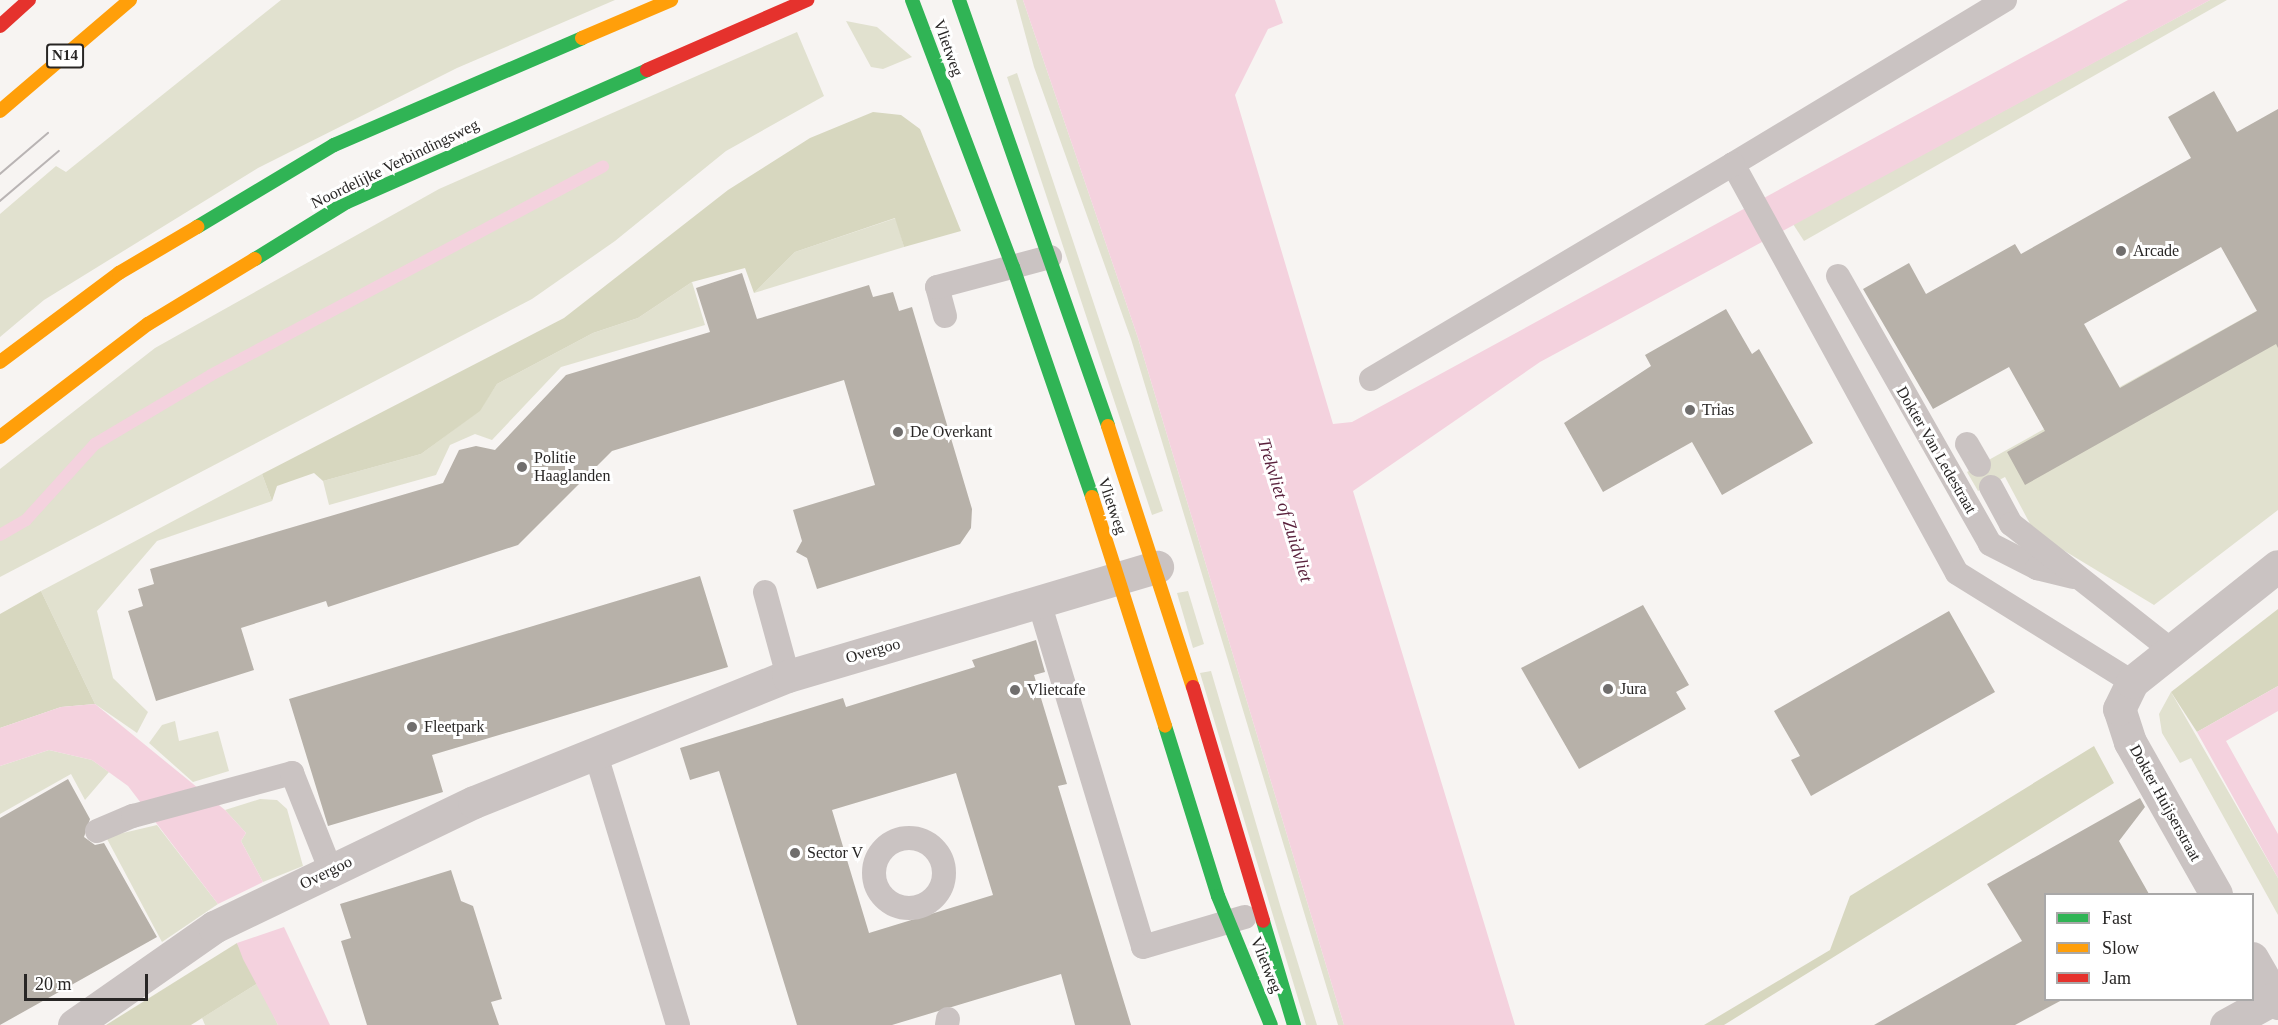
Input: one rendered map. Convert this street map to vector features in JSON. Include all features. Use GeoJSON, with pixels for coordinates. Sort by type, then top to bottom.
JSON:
{"type":"FeatureCollection","features":[{"type":"Feature","properties":{"kind":"street"},"geometry":{"type":"LineString","coordinates":[[0,26],[29,0]]}},
{"type":"Feature","properties":{"kind":"street","name":"N14"},"geometry":{"type":"LineString","coordinates":[[0,111],[130,0]]}},
{"type":"Feature","properties":{"kind":"street"},"geometry":{"type":"LineString","coordinates":[[0,362],[119,273],[334,145],[671,0]]}},
{"type":"Feature","properties":{"kind":"street","name":"Noordelijke Verbindingsweg"},"geometry":{"type":"LineString","coordinates":[[0,437],[148,324],[347,202],[807,0]]}},
{"type":"Feature","properties":{"kind":"street","name":"Vlietweg"},"geometry":{"type":"LineString","coordinates":[[912,0],[1013,267],[1119,578],[1229,921],[1271,1025]]}},
{"type":"Feature","properties":{"kind":"street","name":"Vlietweg"},"geometry":{"type":"LineString","coordinates":[[959,0],[1157,567],[1294,1025]]}},
{"type":"Feature","properties":{"kind":"street"},"geometry":{"type":"LineString","coordinates":[[2126,696],[2171,650],[2278,566]]}},
{"type":"Feature","properties":{"kind":"street","name":"Overgoo"},"geometry":{"type":"LineString","coordinates":[[74,1025],[214,927],[474,802],[596,755],[788,676],[1157,567]]}},
{"type":"Feature","properties":{"kind":"street","name":"Dokter Huijserstraat"},"geometry":{"type":"LineString","coordinates":[[2126,696],[2130,742],[2215,893]]}},
{"type":"Feature","properties":{"kind":"street"},"geometry":{"type":"LineString","coordinates":[[2226,1025],[2277,1001],[2254,960]]}},
{"type":"Feature","properties":{"kind":"lane"},"geometry":{"type":"LineString","coordinates":[[1371,379],[2005,0]]}},
{"type":"Feature","properties":{"kind":"lane"},"geometry":{"type":"LineString","coordinates":[[1733,164],[1957,573],[2126,696]]}},
{"type":"Feature","properties":{"kind":"lane"},"geometry":{"type":"LineString","coordinates":[[945,316],[937,287],[1050,257]]}},
{"type":"Feature","properties":{"kind":"lane","name":"Dokter Van Ledestraat"},"geometry":{"type":"LineString","coordinates":[[1838,276],[1990,544],[2037,568],[2073,577]]}},
{"type":"Feature","properties":{"kind":"lane"},"geometry":{"type":"LineString","coordinates":[[1967,444],[1979,465]]}},
{"type":"Feature","properties":{"kind":"lane"},"geometry":{"type":"LineString","coordinates":[[1991,487],[2011,524],[2073,577],[2171,650]]}},
{"type":"Feature","properties":{"kind":"lane"},"geometry":{"type":"LineString","coordinates":[[765,592],[788,676]]}},
{"type":"Feature","properties":{"kind":"lane"},"geometry":{"type":"LineString","coordinates":[[1039,602],[1143,947],[1260,912]]}},
{"type":"Feature","properties":{"kind":"lane"},"geometry":{"type":"LineString","coordinates":[[596,755],[678,1025]]}},
{"type":"Feature","properties":{"kind":"lane"},"geometry":{"type":"LineString","coordinates":[[97,831],[132,816],[292,772],[331,871]]}},
{"type":"Feature","properties":{"kind":"green space"},"geometry":{"type":"Polygon","coordinates":[[[281,0],[615,0],[457,68],[258,168],[44,300],[0,337],[0,214],[56,166],[66,172],[281,0]]]}},
{"type":"Feature","properties":{"kind":"green space"},"geometry":{"type":"Polygon","coordinates":[[[1016,0],[1023,0],[1138,338],[1344,1025],[1338,1025],[1131,339],[1034,67],[1016,0]]]}},
{"type":"Feature","properties":{"kind":"green space"},"geometry":{"type":"Polygon","coordinates":[[[2210,0],[2227,0],[1804,241],[1793,224],[2210,0]]]}},
{"type":"Feature","properties":{"kind":"green space"},"geometry":{"type":"Polygon","coordinates":[[[846,21],[877,27],[912,57],[883,69],[871,67],[846,21]]]}},
{"type":"Feature","properties":{"kind":"green space"},"geometry":{"type":"Polygon","coordinates":[[[797,32],[824,96],[726,151],[615,241],[532,299],[0,577],[0,469],[155,348],[439,189],[797,32]]]}},
{"type":"Feature","properties":{"kind":"green space"},"geometry":{"type":"Polygon","coordinates":[[[1017,73],[1163,511],[1152,515],[1007,77],[1017,73]]]}},
{"type":"Feature","properties":{"kind":"green space"},"geometry":{"type":"Polygon","coordinates":[[[873,112],[901,115],[920,129],[961,231],[904,247],[895,218],[795,252],[754,293],[745,268],[692,282],[638,318],[593,333],[497,384],[480,411],[421,454],[323,481],[314,473],[277,486],[272,501],[262,474],[564,318],[728,190],[810,138],[873,112]]]}},
{"type":"Feature","properties":{"kind":"green space"},"geometry":{"type":"Polygon","coordinates":[[[896,218],[904,247],[754,293],[795,252],[896,218]]]}},
{"type":"Feature","properties":{"kind":"green space"},"geometry":{"type":"Polygon","coordinates":[[[692,282],[705,325],[561,367],[492,440],[475,434],[450,445],[436,475],[329,505],[323,481],[421,454],[479,411],[497,384],[593,333],[638,318],[692,282]]]}},
{"type":"Feature","properties":{"kind":"green space"},"geometry":{"type":"Polygon","coordinates":[[[2278,299],[2278,510],[2154,605],[2035,533],[2005,477],[1978,491],[1967,472],[2278,299]]]}},
{"type":"Feature","properties":{"kind":"green space"},"geometry":{"type":"Polygon","coordinates":[[[262,474],[272,501],[157,541],[97,611],[113,678],[148,712],[137,733],[95,704],[41,591],[262,474]]]}},
{"type":"Feature","properties":{"kind":"green space"},"geometry":{"type":"Polygon","coordinates":[[[41,591],[95,704],[61,707],[0,728],[0,614],[41,591]]]}},
{"type":"Feature","properties":{"kind":"green space"},"geometry":{"type":"Polygon","coordinates":[[[1188,591],[1204,644],[1193,648],[1177,593],[1188,591]]]}},
{"type":"Feature","properties":{"kind":"green space"},"geometry":{"type":"Polygon","coordinates":[[[2278,609],[2278,686],[2197,732],[2171,692],[2278,609]]]}},
{"type":"Feature","properties":{"kind":"green space"},"geometry":{"type":"Polygon","coordinates":[[[1211,671],[1317,1025],[1306,1025],[1200,673],[1211,671]]]}},
{"type":"Feature","properties":{"kind":"green space"},"geometry":{"type":"Polygon","coordinates":[[[2171,692],[2278,878],[2278,915],[2191,758],[2180,763],[2162,733],[2159,714],[2171,692]]]}},
{"type":"Feature","properties":{"kind":"green space"},"geometry":{"type":"Polygon","coordinates":[[[175,721],[179,741],[218,731],[229,771],[193,782],[149,743],[162,725],[175,721]]]}},
{"type":"Feature","properties":{"kind":"green space"},"geometry":{"type":"Polygon","coordinates":[[[2094,746],[2114,783],[1724,1025],[1704,1025],[1830,950],[1850,896],[2094,746]]]}},
{"type":"Feature","properties":{"kind":"green space"},"geometry":{"type":"Polygon","coordinates":[[[49,750],[92,760],[109,772],[85,800],[71,774],[0,814],[0,766],[49,750]]]}},
{"type":"Feature","properties":{"kind":"green space"},"geometry":{"type":"Polygon","coordinates":[[[260,799],[277,800],[287,809],[303,866],[263,882],[241,841],[246,833],[225,810],[260,799]]]}},
{"type":"Feature","properties":{"kind":"green space"},"geometry":{"type":"Polygon","coordinates":[[[157,825],[218,904],[162,942],[106,837],[157,825]]]}},
{"type":"Feature","properties":{"kind":"green space"},"geometry":{"type":"Polygon","coordinates":[[[237,943],[258,983],[191,1025],[106,1025],[237,943]]]}},
{"type":"Feature","properties":{"kind":"green space"},"geometry":{"type":"Polygon","coordinates":[[[258,983],[278,1025],[205,1025],[202,1018],[258,983]]]}},
{"type":"Feature","properties":{"kind":"water","name":"Trekvliet of Zuidvliet"},"geometry":{"type":"Polygon","coordinates":[[[1023,0],[1275,0],[1283,23],[1268,29],[1235,95],[1333,424],[1352,422],[2128,0],[2210,0],[1540,362],[1353,491],[1515,1025],[1344,1025],[1138,338],[1023,0]]]}},
{"type":"Feature","properties":{"kind":"water"},"geometry":{"type":"Polygon","coordinates":[[[2278,686],[2278,711],[2226,741],[2278,834],[2278,878],[2197,732],[2278,686]]]}},
{"type":"Feature","properties":{"kind":"water"},"geometry":{"type":"Polygon","coordinates":[[[95,704],[225,810],[246,833],[241,841],[263,882],[218,904],[128,786],[92,760],[49,750],[0,766],[0,728],[61,707],[95,704]]]}},
{"type":"Feature","properties":{"kind":"water"},"geometry":{"type":"Polygon","coordinates":[[[284,927],[330,1025],[278,1025],[243,959],[237,943],[284,927]]]}},
{"type":"Feature","properties":{"kind":"building","name":"Arcade"},"geometry":{"type":"Polygon","coordinates":[[[2214,91],[2237,132],[2278,109],[2278,348],[2276,344],[2025,485],[2007,452],[2045,431],[2009,367],[1933,409],[1863,289],[1909,263],[1926,294],[2015,244],[2021,254],[2191,158],[2168,117],[2214,91]],[[2221,247],[2084,324],[2120,388],[2257,311],[2221,247]]]}},
{"type":"Feature","properties":{"kind":"building"},"geometry":{"type":"Polygon","coordinates":[[[742,273],[757,319],[869,285],[873,297],[893,292],[899,311],[912,307],[972,509],[971,528],[960,544],[817,589],[807,558],[796,552],[802,541],[793,510],[875,485],[844,380],[612,451],[518,545],[328,607],[326,601],[241,628],[254,670],[156,701],[128,611],[143,606],[138,589],[154,584],[150,569],[443,483],[459,450],[476,446],[495,450],[566,375],[710,332],[696,288],[742,273]]]}},
{"type":"Feature","properties":{"kind":"building","name":"Trias"},"geometry":{"type":"Polygon","coordinates":[[[1726,309],[1752,354],[1759,349],[1813,443],[1722,495],[1692,442],[1603,492],[1564,423],[1651,366],[1645,355],[1726,309]]]}},
{"type":"Feature","properties":{"kind":"building","name":"Fleetpark"},"geometry":{"type":"Polygon","coordinates":[[[700,576],[728,667],[432,755],[443,792],[328,826],[289,699],[700,576]]]}},
{"type":"Feature","properties":{"kind":"building","name":"Jura"},"geometry":{"type":"Polygon","coordinates":[[[1643,605],[1689,685],[1676,692],[1686,709],[1579,769],[1521,668],[1643,605]]]}},
{"type":"Feature","properties":{"kind":"building"},"geometry":{"type":"Polygon","coordinates":[[[1949,611],[1995,692],[1811,796],[1791,760],[1800,756],[1774,711],[1949,611]]]}},
{"type":"Feature","properties":{"kind":"building","name":"Sector V"},"geometry":{"type":"Polygon","coordinates":[[[1036,640],[1045,672],[1034,675],[1067,784],[1058,786],[1131,1025],[1075,1025],[1061,974],[892,1025],[797,1025],[719,771],[690,780],[680,748],[843,698],[846,707],[975,667],[972,660],[1036,640]],[[956,773],[832,810],[869,933],[993,895],[956,773]]]}},
{"type":"Feature","properties":{"kind":"building"},"geometry":{"type":"Polygon","coordinates":[[[68,779],[90,819],[84,837],[95,845],[104,843],[157,937],[0,1025],[0,818],[68,779]]]}},
{"type":"Feature","properties":{"kind":"building"},"geometry":{"type":"Polygon","coordinates":[[[2140,798],[2145,807],[2119,841],[2148,893],[2044,893],[2044,1001],[2060,1001],[2015,1025],[1874,1025],[2022,941],[1987,884],[2140,798]]]}},
{"type":"Feature","properties":{"kind":"building"},"geometry":{"type":"Polygon","coordinates":[[[451,870],[461,901],[473,906],[502,999],[491,1002],[499,1025],[367,1025],[341,941],[351,938],[340,904],[451,870]]]}},
{"type":"Feature","properties":{"kind":"waterway"},"geometry":{"type":"LineString","coordinates":[[0,535],[26,520],[95,444],[211,375],[603,167]]}},
{"type":"Feature","properties":{"kind":"tram line"},"geometry":{"type":"LineString","coordinates":[[0,174],[48,133]]}},
{"type":"Feature","properties":{"kind":"tram line"},"geometry":{"type":"LineString","coordinates":[[0,201],[59,151]]}},
{"type":"Feature","properties":{"kind":"traffic: fast"},"geometry":{"type":"LineString","coordinates":[[912,0],[1013,267],[1092,497]]}},
{"type":"Feature","properties":{"kind":"traffic: fast"},"geometry":{"type":"LineString","coordinates":[[959,0],[1108,426]]}},
{"type":"Feature","properties":{"kind":"traffic: fast"},"geometry":{"type":"LineString","coordinates":[[197,227],[334,145],[582,38]]}},
{"type":"Feature","properties":{"kind":"traffic: fast"},"geometry":{"type":"LineString","coordinates":[[255,259],[347,202],[647,70]]}},
{"type":"Feature","properties":{"kind":"traffic: fast"},"geometry":{"type":"LineString","coordinates":[[1165,726],[1218,896],[1271,1025]]}},
{"type":"Feature","properties":{"kind":"traffic: fast"},"geometry":{"type":"LineString","coordinates":[[1263,921],[1294,1025]]}},
{"type":"Feature","properties":{"kind":"traffic: slow"},"geometry":{"type":"LineString","coordinates":[[0,111],[130,0]]}},
{"type":"Feature","properties":{"kind":"traffic: slow"},"geometry":{"type":"LineString","coordinates":[[582,38],[671,0]]}},
{"type":"Feature","properties":{"kind":"traffic: slow"},"geometry":{"type":"LineString","coordinates":[[0,362],[119,273],[197,227]]}},
{"type":"Feature","properties":{"kind":"traffic: slow"},"geometry":{"type":"LineString","coordinates":[[0,437],[148,324],[255,259]]}},
{"type":"Feature","properties":{"kind":"traffic: slow"},"geometry":{"type":"LineString","coordinates":[[1108,426],[1193,687]]}},
{"type":"Feature","properties":{"kind":"traffic: slow"},"geometry":{"type":"LineString","coordinates":[[1092,497],[1165,726]]}},
{"type":"Feature","properties":{"kind":"traffic: jam"},"geometry":{"type":"LineString","coordinates":[[0,26],[29,0]]}},
{"type":"Feature","properties":{"kind":"traffic: jam"},"geometry":{"type":"LineString","coordinates":[[647,70],[807,0]]}},
{"type":"Feature","properties":{"kind":"traffic: jam"},"geometry":{"type":"LineString","coordinates":[[1193,687],[1263,921]]}},
{"type":"Feature","properties":{"kind":"place","name":"Arcade"},"geometry":{"type":"Point","coordinates":[2121,251]}},
{"type":"Feature","properties":{"kind":"place","name":"Trias"},"geometry":{"type":"Point","coordinates":[1690,410]}},
{"type":"Feature","properties":{"kind":"place","name":"De Overkant"},"geometry":{"type":"Point","coordinates":[898,432]}},
{"type":"Feature","properties":{"kind":"place","name":"Politie Haaglanden"},"geometry":{"type":"Point","coordinates":[522,467]}},
{"type":"Feature","properties":{"kind":"place","name":"Jura"},"geometry":{"type":"Point","coordinates":[1608,689]}},
{"type":"Feature","properties":{"kind":"place","name":"Vlietcafe"},"geometry":{"type":"Point","coordinates":[1015,690]}},
{"type":"Feature","properties":{"kind":"place","name":"Fleetpark"},"geometry":{"type":"Point","coordinates":[412,727]}},
{"type":"Feature","properties":{"kind":"place","name":"Sector V"},"geometry":{"type":"Point","coordinates":[795,853]}}]}
